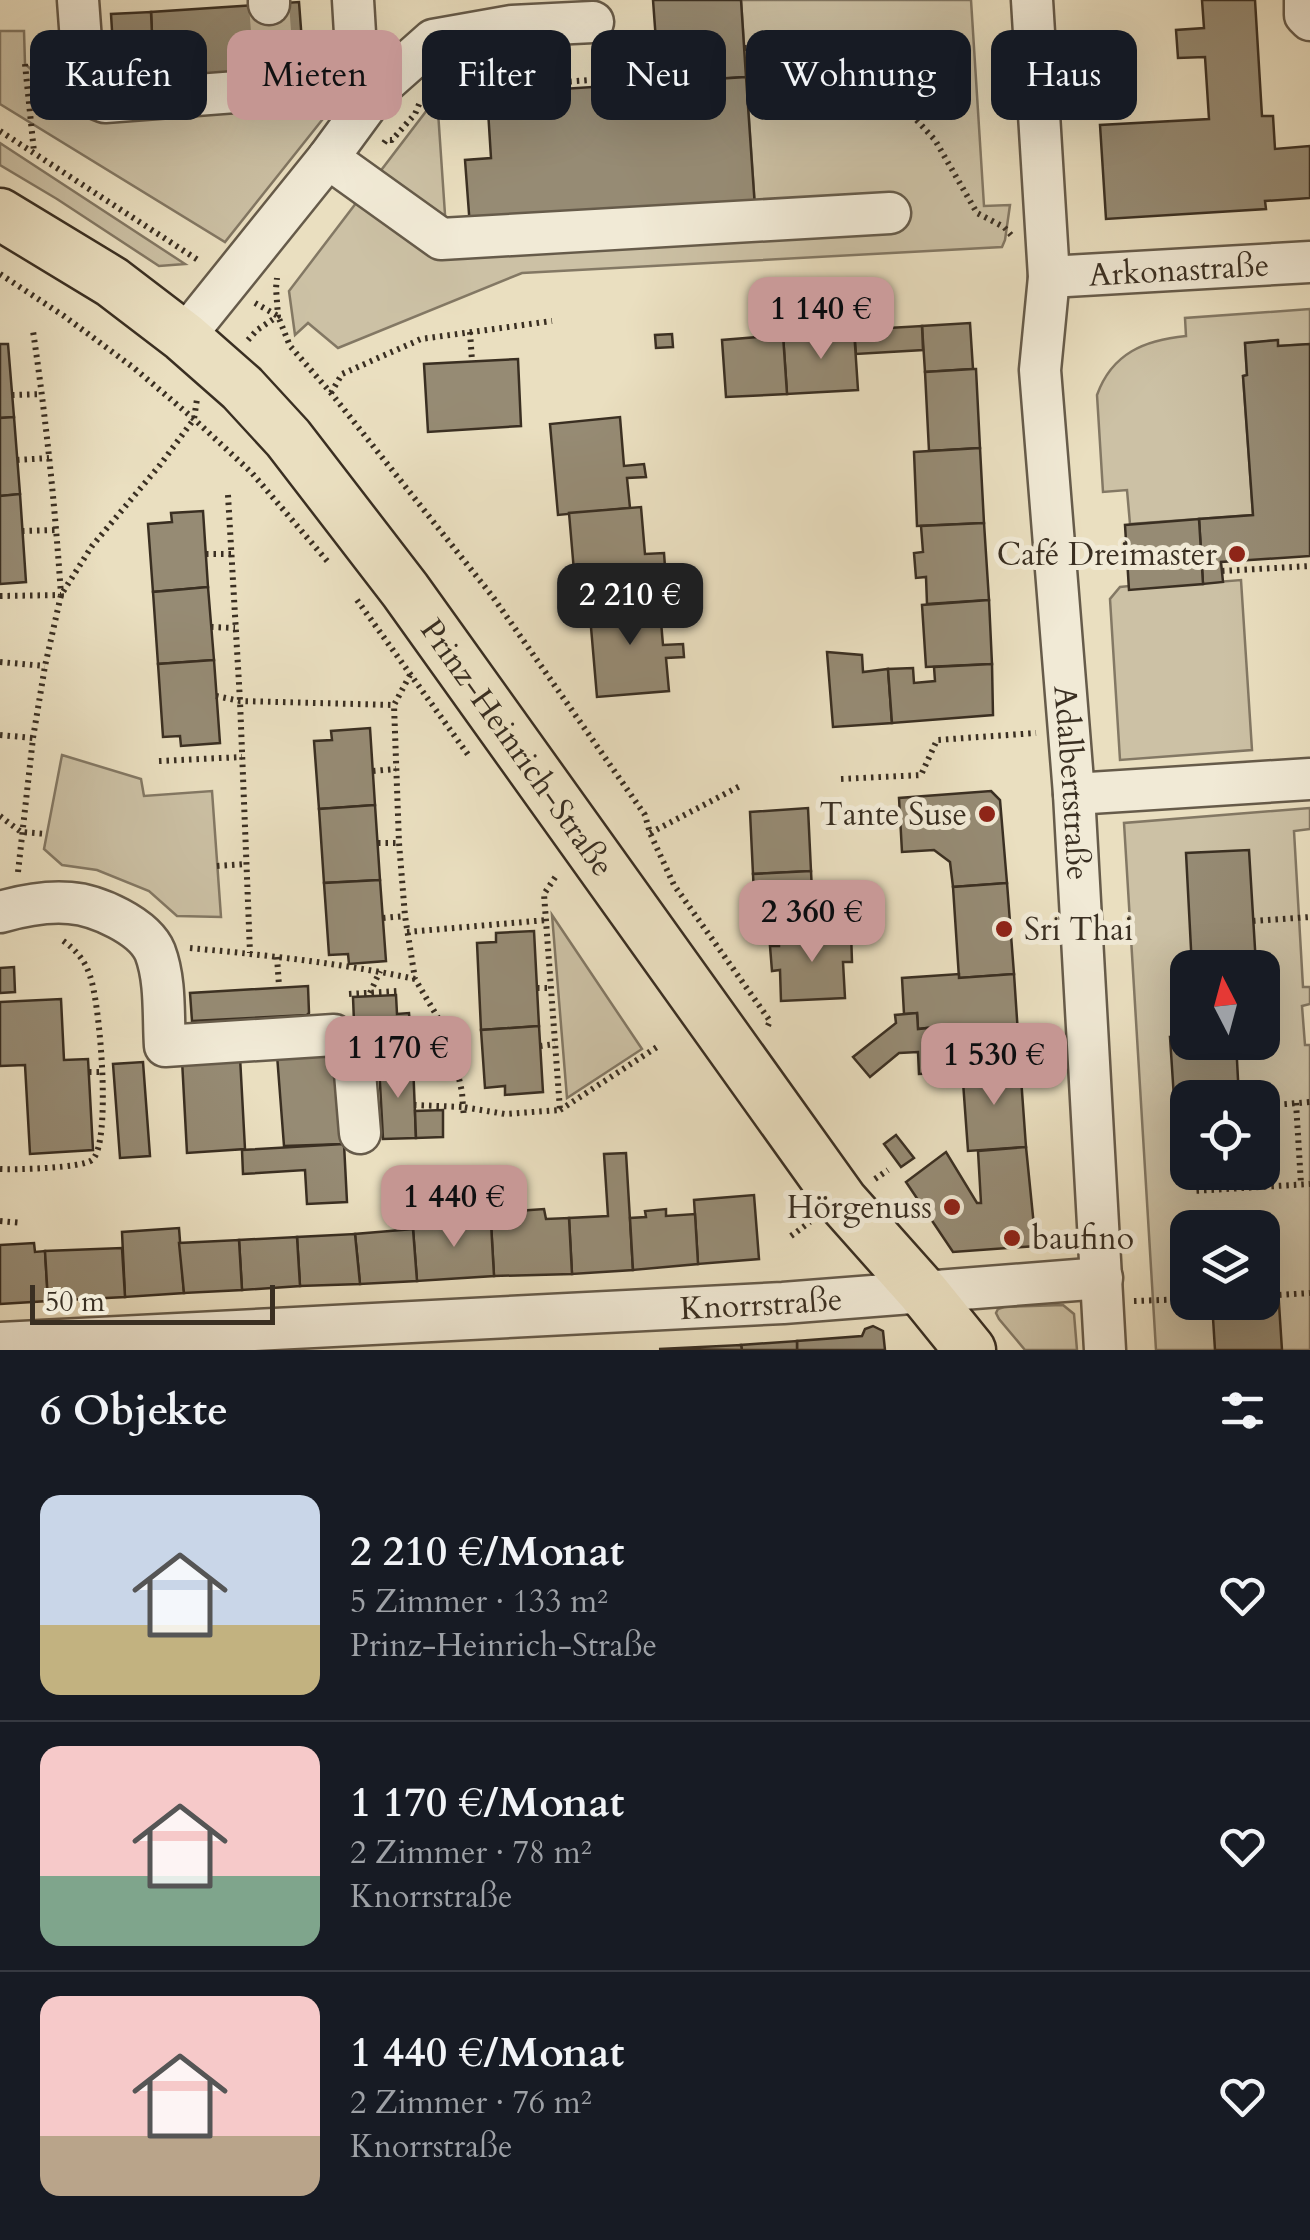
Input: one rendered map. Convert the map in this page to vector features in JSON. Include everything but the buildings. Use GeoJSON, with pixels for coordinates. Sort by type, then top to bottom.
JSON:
{"type":"FeatureCollection","features":[{"type":"Feature","properties":{"kind":"main road","name":"Prinz-Heinrich-Straße"},"geometry":{"type":"LineString","coordinates":[[0,214],[112,282],[184,337],[242,388],[288,438],[394,574],[842,1201],[970,1350]]}},
{"type":"Feature","properties":{"kind":"street"},"geometry":{"type":"LineString","coordinates":[[78,0],[84,82],[90,96],[105,102],[227,93]]}},
{"type":"Feature","properties":{"kind":"street"},"geometry":{"type":"LineString","coordinates":[[353,0],[355,30]]}},
{"type":"Feature","properties":{"kind":"street","name":"Adalbertstraße"},"geometry":{"type":"LineString","coordinates":[[1032,0],[1049,277],[1040,370],[1074,794],[1105,1350]]}},
{"type":"Feature","properties":{"kind":"street"},"geometry":{"type":"LineString","coordinates":[[1304,0],[1310,20]]}},
{"type":"Feature","properties":{"kind":"street"},"geometry":{"type":"LineString","coordinates":[[402,67],[433,40],[512,26],[592,22]]}},
{"type":"Feature","properties":{"kind":"street"},"geometry":{"type":"LineString","coordinates":[[184,337],[355,120]]}},
{"type":"Feature","properties":{"kind":"street"},"geometry":{"type":"LineString","coordinates":[[328,158],[441,238],[890,213]]}},
{"type":"Feature","properties":{"kind":"street","name":"Arkonastraße"},"geometry":{"type":"LineString","coordinates":[[1049,277],[1310,262]]}},
{"type":"Feature","properties":{"kind":"street"},"geometry":{"type":"LineString","coordinates":[[1074,794],[1310,779]]}},
{"type":"Feature","properties":{"kind":"street"},"geometry":{"type":"LineString","coordinates":[[8,910],[69,902],[108,912],[136,930],[154,950],[162,984],[164,1046],[334,1035],[353,1049],[360,1132]]}},
{"type":"Feature","properties":{"kind":"street","name":"Knorrstraße"},"geometry":{"type":"LineString","coordinates":[[0,1343],[765,1304],[923,1292],[1103,1291]]}},
{"type":"Feature","properties":{"kind":"path"},"geometry":{"type":"LineString","coordinates":[[744,48],[805,49],[852,68],[899,101],[935,140],[977,213],[1004,227],[1049,277]]}},
{"type":"Feature","properties":{"kind":"path"},"geometry":{"type":"LineString","coordinates":[[25,64],[34,153]]}},
{"type":"Feature","properties":{"kind":"path"},"geometry":{"type":"LineString","coordinates":[[386,140],[392,140],[422,99]]}},
{"type":"Feature","properties":{"kind":"path"},"geometry":{"type":"LineString","coordinates":[[0,131],[201,262]]}},
{"type":"Feature","properties":{"kind":"path"},"geometry":{"type":"LineString","coordinates":[[0,274],[134,368],[194,419],[252,473],[330,565]]}},
{"type":"Feature","properties":{"kind":"path"},"geometry":{"type":"LineString","coordinates":[[252,301],[278,316],[290,346],[493,598],[645,815],[674,885],[770,1021]]}},
{"type":"Feature","properties":{"kind":"path"},"geometry":{"type":"LineString","coordinates":[[331,393],[342,374],[421,339],[552,321]]}},
{"type":"Feature","properties":{"kind":"path"},"geometry":{"type":"LineString","coordinates":[[0,1169],[82,1165],[94,1159],[101,1146],[102,1072],[92,979],[74,948],[8,910],[45,666],[61,595],[57,530],[32,331]]}},
{"type":"Feature","properties":{"kind":"path"},"geometry":{"type":"LineString","coordinates":[[470,332],[472,362]]}},
{"type":"Feature","properties":{"kind":"path"},"geometry":{"type":"LineString","coordinates":[[12,394],[42,394]]}},
{"type":"Feature","properties":{"kind":"path"},"geometry":{"type":"LineString","coordinates":[[61,595],[92,546],[194,419],[197,398]]}},
{"type":"Feature","properties":{"kind":"path"},"geometry":{"type":"LineString","coordinates":[[17,460],[49,458]]}},
{"type":"Feature","properties":{"kind":"path"},"geometry":{"type":"LineString","coordinates":[[228,495],[250,954]]}},
{"type":"Feature","properties":{"kind":"path"},"geometry":{"type":"LineString","coordinates":[[22,531],[57,530]]}},
{"type":"Feature","properties":{"kind":"path"},"geometry":{"type":"LineString","coordinates":[[206,554],[231,554]]}},
{"type":"Feature","properties":{"kind":"path"},"geometry":{"type":"LineString","coordinates":[[1222,571],[1310,566]]}},
{"type":"Feature","properties":{"kind":"path"},"geometry":{"type":"LineString","coordinates":[[0,596],[61,595]]}},
{"type":"Feature","properties":{"kind":"path"},"geometry":{"type":"LineString","coordinates":[[354,596],[478,768]]}},
{"type":"Feature","properties":{"kind":"path"},"geometry":{"type":"LineString","coordinates":[[211,626],[235,628]]}},
{"type":"Feature","properties":{"kind":"path"},"geometry":{"type":"LineString","coordinates":[[0,662],[45,666]]}},
{"type":"Feature","properties":{"kind":"path"},"geometry":{"type":"LineString","coordinates":[[410,676],[394,705],[405,916],[415,979],[450,1038],[464,1117]]}},
{"type":"Feature","properties":{"kind":"path"},"geometry":{"type":"LineString","coordinates":[[216,696],[394,705]]}},
{"type":"Feature","properties":{"kind":"path"},"geometry":{"type":"LineString","coordinates":[[840,779],[921,775],[936,740],[1069,731]]}},
{"type":"Feature","properties":{"kind":"path"},"geometry":{"type":"LineString","coordinates":[[0,735],[33,738]]}},
{"type":"Feature","properties":{"kind":"path"},"geometry":{"type":"LineString","coordinates":[[160,762],[242,756]]}},
{"type":"Feature","properties":{"kind":"path"},"geometry":{"type":"LineString","coordinates":[[372,771],[396,769]]}},
{"type":"Feature","properties":{"kind":"path"},"geometry":{"type":"LineString","coordinates":[[650,833],[742,785]]}},
{"type":"Feature","properties":{"kind":"path"},"geometry":{"type":"LineString","coordinates":[[0,816],[21,832],[47,834]]}},
{"type":"Feature","properties":{"kind":"path"},"geometry":{"type":"LineString","coordinates":[[378,843],[399,843]]}},
{"type":"Feature","properties":{"kind":"path"},"geometry":{"type":"LineString","coordinates":[[217,866],[246,864]]}},
{"type":"Feature","properties":{"kind":"path"},"geometry":{"type":"LineString","coordinates":[[548,865],[568,891]]}},
{"type":"Feature","properties":{"kind":"path"},"geometry":{"type":"LineString","coordinates":[[556,876],[544,894],[560,1110]]}},
{"type":"Feature","properties":{"kind":"path"},"geometry":{"type":"LineString","coordinates":[[383,918],[405,916]]}},
{"type":"Feature","properties":{"kind":"path"},"geometry":{"type":"LineString","coordinates":[[1253,921],[1310,918]]}},
{"type":"Feature","properties":{"kind":"path"},"geometry":{"type":"LineString","coordinates":[[407,932],[547,920]]}},
{"type":"Feature","properties":{"kind":"path"},"geometry":{"type":"LineString","coordinates":[[154,950],[187,948],[250,954],[415,979]]}},
{"type":"Feature","properties":{"kind":"path"},"geometry":{"type":"LineString","coordinates":[[277,957],[279,986]]}},
{"type":"Feature","properties":{"kind":"path"},"geometry":{"type":"LineString","coordinates":[[370,994],[380,972]]}},
{"type":"Feature","properties":{"kind":"path"},"geometry":{"type":"LineString","coordinates":[[537,988],[552,988]]}},
{"type":"Feature","properties":{"kind":"path"},"geometry":{"type":"LineString","coordinates":[[349,994],[398,994]]}},
{"type":"Feature","properties":{"kind":"path"},"geometry":{"type":"LineString","coordinates":[[540,1046],[555,1044]]}},
{"type":"Feature","properties":{"kind":"path"},"geometry":{"type":"LineString","coordinates":[[414,1105],[505,1114],[560,1110],[657,1047]]}},
{"type":"Feature","properties":{"kind":"path"},"geometry":{"type":"LineString","coordinates":[[89,1072],[102,1072]]}},
{"type":"Feature","properties":{"kind":"path"},"geometry":{"type":"LineString","coordinates":[[1280,1104],[1310,1102]]}},
{"type":"Feature","properties":{"kind":"path"},"geometry":{"type":"LineString","coordinates":[[1280,1186],[1306,1184],[1296,1103]]}},
{"type":"Feature","properties":{"kind":"path"},"geometry":{"type":"LineString","coordinates":[[0,1222],[22,1223]]}},
{"type":"Feature","properties":{"kind":"path"},"geometry":{"type":"LineString","coordinates":[[1103,1291],[1170,1297]]}},
{"type":"Feature","properties":{"kind":"path"},"geometry":{"type":"LineString","coordinates":[[1280,1295],[1310,1293]]}},
{"type":"Feature","properties":{"kind":"shaded area"},"geometry":{"type":"Polygon","coordinates":[[[741,0],[971,0],[984,206],[1010,205],[1002,247],[522,273],[338,348],[308,323],[295,335],[289,291],[422,117],[422,120],[439,120],[446,229],[755,208],[749,120],[971,120],[971,30],[746,30],[746,74],[741,0]]]}},
{"type":"Feature","properties":{"kind":"shaded area"},"geometry":{"type":"Polygon","coordinates":[[[0,31],[24,31],[25,64],[30,68],[30,120],[207,120],[207,109],[227,107],[227,120],[322,120],[225,242],[0,104],[0,31]]]}},
{"type":"Feature","properties":{"kind":"shaded area"},"geometry":{"type":"Polygon","coordinates":[[[0,143],[185,264],[159,266],[0,165],[0,143]]]}},
{"type":"Feature","properties":{"kind":"shaded area"},"geometry":{"type":"Polygon","coordinates":[[[1310,309],[1310,344],[1278,346],[1277,340],[1245,344],[1247,375],[1243,376],[1253,515],[1130,524],[1127,490],[1103,492],[1097,395],[1111,369],[1144,345],[1186,336],[1185,318],[1310,309]]]}},
{"type":"Feature","properties":{"kind":"shaded area"},"geometry":{"type":"Polygon","coordinates":[[[1241,580],[1252,750],[1120,760],[1110,599],[1120,587],[1241,580]]]}},
{"type":"Feature","properties":{"kind":"shaded area"},"geometry":{"type":"Polygon","coordinates":[[[62,755],[141,779],[144,796],[212,791],[221,917],[177,916],[149,891],[97,870],[62,865],[44,849],[62,755]]]}},
{"type":"Feature","properties":{"kind":"shaded area"},"geometry":{"type":"Polygon","coordinates":[[[1310,808],[1310,829],[1294,831],[1303,987],[1310,987],[1310,1004],[1302,1006],[1305,1045],[1310,1045],[1310,1350],[1156,1350],[1124,823],[1310,808]]]}},
{"type":"Feature","properties":{"kind":"shaded area"},"geometry":{"type":"Polygon","coordinates":[[[552,915],[642,1049],[567,1098],[552,915]]]}},
{"type":"Feature","properties":{"kind":"shaded area"},"geometry":{"type":"Polygon","coordinates":[[[1063,1305],[1074,1314],[1077,1350],[1025,1350],[996,1313],[1004,1307],[1063,1305]]]}},
{"type":"Feature","properties":{"kind":"tunnel"},"geometry":{"type":"LineString","coordinates":[[269,4],[271,30]]}},
{"type":"Feature","properties":{"kind":"place","name":"Café Dreimaster"},"geometry":{"type":"Point","coordinates":[1237,554]}},
{"type":"Feature","properties":{"kind":"place","name":"Tante Suse"},"geometry":{"type":"Point","coordinates":[987,814]}},
{"type":"Feature","properties":{"kind":"place","name":"Sri Thai"},"geometry":{"type":"Point","coordinates":[1004,929]}},
{"type":"Feature","properties":{"kind":"place","name":"Hörgenuss"},"geometry":{"type":"Point","coordinates":[952,1207]}},
{"type":"Feature","properties":{"kind":"place","name":"baufino"},"geometry":{"type":"Point","coordinates":[1012,1238]}}]}
